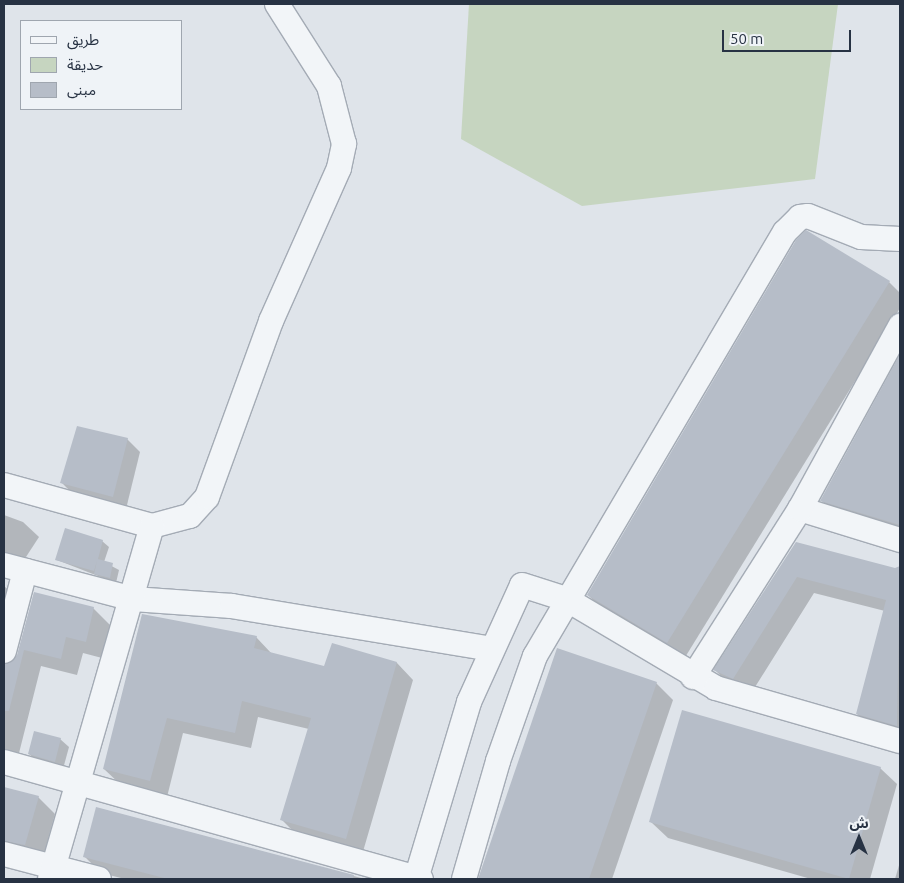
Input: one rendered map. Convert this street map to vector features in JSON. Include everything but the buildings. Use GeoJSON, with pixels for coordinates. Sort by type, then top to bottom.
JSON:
{"type":"FeatureCollection","features":[{"type":"Feature","properties":{"kind":"street"},"geometry":{"type":"LineString","coordinates":[[4,485],[152,526],[190,516],[207,497],[271,321],[339,168],[344,144],[329,86],[278,4]]}},
{"type":"Feature","properties":{"kind":"street"},"geometry":{"type":"LineString","coordinates":[[464,879],[517,705],[535,656],[566,599],[786,232],[800,217],[808,216],[860,237],[900,239]]}},
{"type":"Feature","properties":{"kind":"street"},"geometry":{"type":"LineString","coordinates":[[692,677],[800,509],[900,326]]}},
{"type":"Feature","properties":{"kind":"street"},"geometry":{"type":"LineString","coordinates":[[800,509],[900,540]]}},
{"type":"Feature","properties":{"kind":"street"},"geometry":{"type":"LineString","coordinates":[[52,874],[80,784],[152,526]]}},
{"type":"Feature","properties":{"kind":"street"},"geometry":{"type":"LineString","coordinates":[[4,651],[14,568],[133,599],[232,606],[491,649]]}},
{"type":"Feature","properties":{"kind":"street"},"geometry":{"type":"LineString","coordinates":[[4,762],[418,879],[454,748],[491,649],[522,585],[566,599],[692,677],[757,703],[900,741]]}},
{"type":"Feature","properties":{"kind":"street"},"geometry":{"type":"LineString","coordinates":[[4,854],[52,874],[99,879]]}},
{"type":"Feature","properties":{"kind":"green space"},"geometry":{"type":"Polygon","coordinates":[[[469,4],[838,4],[815,179],[582,206],[461,139],[469,4]]]}}]}
